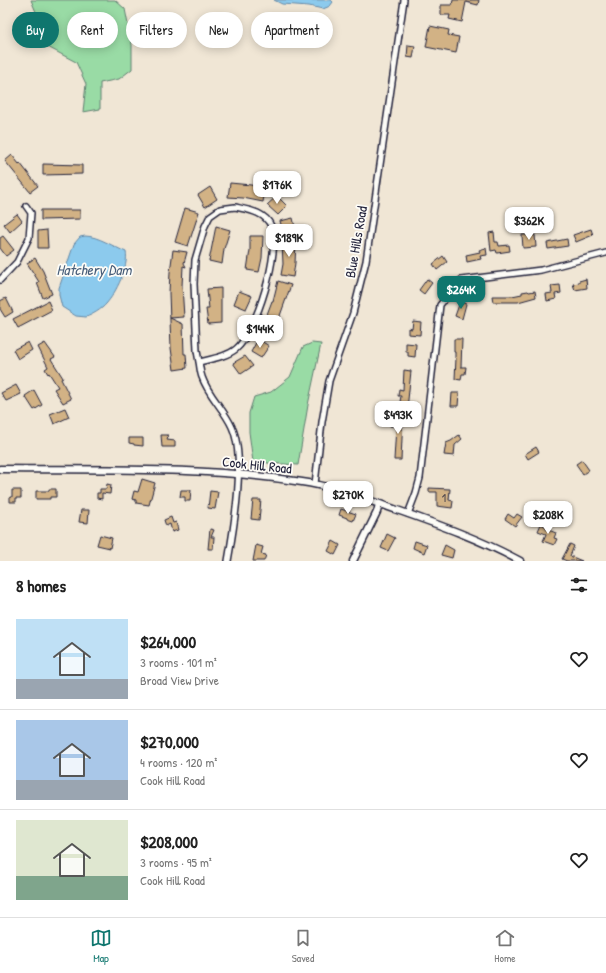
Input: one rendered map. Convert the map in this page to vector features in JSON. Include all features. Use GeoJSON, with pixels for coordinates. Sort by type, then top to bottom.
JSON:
{"type":"FeatureCollection","features":[{"type":"Feature","properties":{"kind":"street","name":"Blue Hills Road"},"geometry":{"type":"LineString","coordinates":[[315,484],[321,429],[328,388],[334,366],[353,313],[367,254],[404,0]]}},
{"type":"Feature","properties":{"kind":"street"},"geometry":{"type":"LineString","coordinates":[[0,280],[17,262],[29,238],[31,213],[26,206]]}},
{"type":"Feature","properties":{"kind":"street"},"geometry":{"type":"LineString","coordinates":[[199,362],[214,359],[237,349],[246,338],[263,298],[271,268],[274,240],[272,227],[265,217],[254,211],[235,207],[220,209],[210,216],[204,226],[195,260],[194,284],[197,351],[199,362],[202,376],[206,385],[223,410],[235,434],[239,456],[235,521],[228,561]]}},
{"type":"Feature","properties":{"kind":"street"},"geometry":{"type":"LineString","coordinates":[[408,514],[420,478],[440,305],[461,280],[540,270],[606,253]]}},
{"type":"Feature","properties":{"kind":"street","name":"Cook Hill Road"},"geometry":{"type":"LineString","coordinates":[[0,469],[189,471],[238,474],[315,484],[341,491],[469,535],[520,561]]}},
{"type":"Feature","properties":{"kind":"street"},"geometry":{"type":"LineString","coordinates":[[352,561],[377,512],[379,504]]}},
{"type":"Feature","properties":{"kind":"green space"},"geometry":{"type":"Polygon","coordinates":[[[31,0],[115,0],[125,9],[126,48],[132,48],[132,69],[119,79],[100,83],[100,109],[83,112],[86,84],[76,62],[50,48],[59,48],[59,12],[36,12],[31,0]]]}},
{"type":"Feature","properties":{"kind":"green space"},"geometry":{"type":"Polygon","coordinates":[[[312,343],[321,344],[308,405],[298,465],[253,462],[249,432],[249,413],[254,397],[271,392],[290,377],[303,347],[312,343]]]}},
{"type":"Feature","properties":{"kind":"water"},"geometry":{"type":"Polygon","coordinates":[[[274,0],[331,0],[333,2],[330,6],[323,9],[309,6],[282,4],[274,0]]]}},
{"type":"Feature","properties":{"kind":"water","name":"Hatchery Dam"},"geometry":{"type":"Polygon","coordinates":[[[90,236],[101,240],[126,252],[124,272],[110,299],[99,310],[86,317],[76,316],[62,307],[59,295],[59,288],[74,244],[80,237],[90,236]]]}},
{"type":"Feature","properties":{"kind":"building"},"geometry":{"type":"Polygon","coordinates":[[[453,0],[479,0],[478,5],[466,2],[462,22],[449,19],[450,15],[441,15],[441,5],[452,5],[453,0]]]}},
{"type":"Feature","properties":{"kind":"building"},"geometry":{"type":"Polygon","coordinates":[[[430,26],[449,30],[448,35],[459,37],[456,53],[426,47],[430,26]]]}},
{"type":"Feature","properties":{"kind":"building"},"geometry":{"type":"Polygon","coordinates":[[[408,45],[415,46],[413,58],[407,57],[408,45]]]}},
{"type":"Feature","properties":{"kind":"building"},"geometry":{"type":"Polygon","coordinates":[[[12,155],[38,186],[30,192],[5,161],[12,155]]]}},
{"type":"Feature","properties":{"kind":"building"},"geometry":{"type":"Polygon","coordinates":[[[43,164],[82,165],[82,174],[43,175],[43,164]]]}},
{"type":"Feature","properties":{"kind":"building"},"geometry":{"type":"Polygon","coordinates":[[[230,183],[251,185],[265,189],[263,202],[228,197],[230,183]]]}},
{"type":"Feature","properties":{"kind":"building"},"geometry":{"type":"Polygon","coordinates":[[[210,187],[217,199],[205,207],[198,195],[210,187]]]}},
{"type":"Feature","properties":{"kind":"building"},"geometry":{"type":"Polygon","coordinates":[[[277,196],[287,206],[278,215],[267,205],[277,196]]]}},
{"type":"Feature","properties":{"kind":"building"},"geometry":{"type":"Polygon","coordinates":[[[185,208],[199,212],[188,246],[175,242],[185,208]]]}},
{"type":"Feature","properties":{"kind":"building"},"geometry":{"type":"Polygon","coordinates":[[[41,210],[80,210],[80,219],[41,220],[41,210]]]}},
{"type":"Feature","properties":{"kind":"building"},"geometry":{"type":"Polygon","coordinates":[[[17,214],[22,221],[10,232],[4,224],[17,214]]]}},
{"type":"Feature","properties":{"kind":"building"},"geometry":{"type":"Polygon","coordinates":[[[293,218],[296,232],[284,235],[280,221],[293,218]]]}},
{"type":"Feature","properties":{"kind":"building"},"geometry":{"type":"Polygon","coordinates":[[[216,226],[230,230],[224,249],[222,264],[209,261],[216,226]]]}},
{"type":"Feature","properties":{"kind":"building"},"geometry":{"type":"Polygon","coordinates":[[[591,229],[593,235],[576,242],[573,235],[591,229]]]}},
{"type":"Feature","properties":{"kind":"building"},"geometry":{"type":"Polygon","coordinates":[[[47,230],[48,248],[38,248],[38,231],[47,230]]]}},
{"type":"Feature","properties":{"kind":"building"},"geometry":{"type":"Polygon","coordinates":[[[494,232],[495,242],[498,242],[499,246],[509,245],[510,251],[497,253],[496,250],[491,251],[489,233],[494,232]]]}},
{"type":"Feature","properties":{"kind":"building"},"geometry":{"type":"Polygon","coordinates":[[[522,235],[535,235],[536,247],[523,248],[522,235]]]}},
{"type":"Feature","properties":{"kind":"building"},"geometry":{"type":"Polygon","coordinates":[[[3,236],[14,250],[6,256],[0,248],[0,238],[3,236]]]}},
{"type":"Feature","properties":{"kind":"building"},"geometry":{"type":"Polygon","coordinates":[[[250,236],[263,236],[262,258],[259,272],[247,270],[250,250],[250,236]]]}},
{"type":"Feature","properties":{"kind":"building"},"geometry":{"type":"Polygon","coordinates":[[[567,239],[568,246],[548,249],[547,243],[567,239]]]}},
{"type":"Feature","properties":{"kind":"building"},"geometry":{"type":"Polygon","coordinates":[[[282,241],[296,241],[293,277],[281,275],[283,264],[282,241]]]}},
{"type":"Feature","properties":{"kind":"building"},"geometry":{"type":"Polygon","coordinates":[[[486,248],[487,255],[480,256],[481,259],[467,262],[466,255],[480,252],[479,250],[486,248]]]}},
{"type":"Feature","properties":{"kind":"building"},"geometry":{"type":"Polygon","coordinates":[[[173,250],[187,252],[184,263],[186,267],[183,266],[182,286],[184,317],[170,318],[183,324],[184,354],[186,354],[187,368],[174,370],[171,348],[169,293],[173,250]]]}},
{"type":"Feature","properties":{"kind":"building"},"geometry":{"type":"Polygon","coordinates":[[[443,256],[447,262],[437,270],[433,264],[443,256]]]}},
{"type":"Feature","properties":{"kind":"building"},"geometry":{"type":"Polygon","coordinates":[[[35,258],[43,271],[52,294],[43,298],[37,283],[39,282],[27,263],[35,258]]]}},
{"type":"Feature","properties":{"kind":"building"},"geometry":{"type":"Polygon","coordinates":[[[427,279],[432,283],[424,294],[419,290],[427,279]]]}},
{"type":"Feature","properties":{"kind":"building"},"geometry":{"type":"Polygon","coordinates":[[[586,279],[587,288],[575,290],[573,284],[579,283],[579,281],[586,279]]]}},
{"type":"Feature","properties":{"kind":"building"},"geometry":{"type":"Polygon","coordinates":[[[278,281],[291,285],[272,338],[260,333],[273,301],[278,281]]]}},
{"type":"Feature","properties":{"kind":"building"},"geometry":{"type":"Polygon","coordinates":[[[560,285],[561,293],[555,294],[556,299],[547,301],[546,294],[552,293],[551,286],[560,285]]]}},
{"type":"Feature","properties":{"kind":"building"},"geometry":{"type":"Polygon","coordinates":[[[221,288],[221,323],[208,324],[206,309],[209,309],[207,289],[221,288]]]}},
{"type":"Feature","properties":{"kind":"building"},"geometry":{"type":"Polygon","coordinates":[[[239,291],[252,296],[246,309],[234,304],[239,291]]]}},
{"type":"Feature","properties":{"kind":"building"},"geometry":{"type":"Polygon","coordinates":[[[528,291],[535,291],[536,297],[518,302],[493,302],[492,296],[512,296],[528,291]]]}},
{"type":"Feature","properties":{"kind":"building"},"geometry":{"type":"Polygon","coordinates":[[[6,298],[13,312],[5,317],[0,309],[0,301],[6,298]]]}},
{"type":"Feature","properties":{"kind":"building"},"geometry":{"type":"Polygon","coordinates":[[[48,301],[52,310],[18,328],[13,319],[48,301]]]}},
{"type":"Feature","properties":{"kind":"building"},"geometry":{"type":"Polygon","coordinates":[[[460,302],[466,304],[462,319],[455,316],[460,302]]]}},
{"type":"Feature","properties":{"kind":"building"},"geometry":{"type":"Polygon","coordinates":[[[413,321],[421,322],[420,335],[408,334],[408,328],[412,329],[413,321]]]}},
{"type":"Feature","properties":{"kind":"building"},"geometry":{"type":"Polygon","coordinates":[[[258,339],[269,346],[261,358],[251,352],[258,339]]]}},
{"type":"Feature","properties":{"kind":"building"},"geometry":{"type":"Polygon","coordinates":[[[454,339],[462,339],[461,367],[466,367],[465,374],[462,374],[461,380],[455,379],[456,358],[454,352],[454,339]]]}},
{"type":"Feature","properties":{"kind":"building"},"geometry":{"type":"Polygon","coordinates":[[[28,342],[32,350],[18,359],[13,350],[28,342]]]}},
{"type":"Feature","properties":{"kind":"building"},"geometry":{"type":"Polygon","coordinates":[[[45,343],[55,357],[51,359],[63,378],[61,379],[71,399],[63,403],[54,389],[58,387],[45,369],[48,367],[38,347],[45,343]]]}},
{"type":"Feature","properties":{"kind":"building"},"geometry":{"type":"Polygon","coordinates":[[[406,343],[416,344],[415,357],[408,356],[408,352],[406,352],[406,343]]]}},
{"type":"Feature","properties":{"kind":"building"},"geometry":{"type":"Polygon","coordinates":[[[245,356],[253,366],[241,374],[233,363],[245,356]]]}},
{"type":"Feature","properties":{"kind":"building"},"geometry":{"type":"Polygon","coordinates":[[[404,370],[411,371],[407,409],[399,408],[401,396],[398,396],[399,389],[403,390],[404,370]]]}},
{"type":"Feature","properties":{"kind":"building"},"geometry":{"type":"Polygon","coordinates":[[[16,385],[21,394],[6,401],[1,393],[16,385]]]}},
{"type":"Feature","properties":{"kind":"building"},"geometry":{"type":"Polygon","coordinates":[[[34,390],[42,405],[34,410],[25,396],[34,390]]]}},
{"type":"Feature","properties":{"kind":"building"},"geometry":{"type":"Polygon","coordinates":[[[452,393],[459,393],[458,406],[451,406],[452,393]]]}},
{"type":"Feature","properties":{"kind":"building"},"geometry":{"type":"Polygon","coordinates":[[[65,408],[69,417],[54,424],[50,414],[65,408]]]}},
{"type":"Feature","properties":{"kind":"building"},"geometry":{"type":"Polygon","coordinates":[[[399,410],[403,417],[401,460],[394,460],[396,426],[390,426],[390,419],[396,420],[399,410]]]}},
{"type":"Feature","properties":{"kind":"building"},"geometry":{"type":"Polygon","coordinates":[[[161,435],[168,435],[167,440],[175,441],[175,447],[162,447],[161,435]]]}},
{"type":"Feature","properties":{"kind":"building"},"geometry":{"type":"Polygon","coordinates":[[[459,435],[462,439],[455,445],[454,456],[444,455],[446,443],[459,435]]]}},
{"type":"Feature","properties":{"kind":"building"},"geometry":{"type":"Polygon","coordinates":[[[129,438],[143,438],[143,446],[129,443],[129,438]]]}},
{"type":"Feature","properties":{"kind":"building"},"geometry":{"type":"Polygon","coordinates":[[[536,447],[539,452],[528,459],[525,454],[536,447]]]}},
{"type":"Feature","properties":{"kind":"building"},"geometry":{"type":"Polygon","coordinates":[[[582,460],[589,470],[583,474],[576,464],[582,460]]]}},
{"type":"Feature","properties":{"kind":"building"},"geometry":{"type":"Polygon","coordinates":[[[142,479],[155,483],[149,505],[136,503],[136,500],[132,499],[134,491],[138,492],[142,479]]]}},
{"type":"Feature","properties":{"kind":"building"},"geometry":{"type":"Polygon","coordinates":[[[107,484],[111,485],[110,494],[102,493],[102,499],[97,498],[97,493],[100,493],[100,489],[106,489],[107,484]]]}},
{"type":"Feature","properties":{"kind":"building"},"geometry":{"type":"Polygon","coordinates":[[[429,488],[450,489],[449,500],[453,501],[452,508],[437,506],[437,492],[429,492],[429,488]]]}},
{"type":"Feature","properties":{"kind":"building"},"geometry":{"type":"Polygon","coordinates":[[[49,489],[56,489],[56,497],[50,497],[50,499],[36,499],[36,491],[49,491],[49,489]]]}},
{"type":"Feature","properties":{"kind":"building"},"geometry":{"type":"Polygon","coordinates":[[[12,490],[21,490],[21,498],[16,498],[16,502],[10,502],[12,490]]]}},
{"type":"Feature","properties":{"kind":"building"},"geometry":{"type":"Polygon","coordinates":[[[181,490],[191,490],[190,501],[185,501],[185,497],[180,497],[181,490]]]}},
{"type":"Feature","properties":{"kind":"building"},"geometry":{"type":"Polygon","coordinates":[[[210,491],[218,492],[215,509],[208,508],[210,491]]]}},
{"type":"Feature","properties":{"kind":"building"},"geometry":{"type":"Polygon","coordinates":[[[253,500],[261,500],[259,520],[251,519],[253,500]]]}},
{"type":"Feature","properties":{"kind":"building"},"geometry":{"type":"Polygon","coordinates":[[[341,509],[356,514],[353,521],[339,515],[341,509]]]}},
{"type":"Feature","properties":{"kind":"building"},"geometry":{"type":"Polygon","coordinates":[[[81,510],[89,510],[88,523],[79,522],[81,510]]]}},
{"type":"Feature","properties":{"kind":"building"},"geometry":{"type":"Polygon","coordinates":[[[508,514],[514,518],[517,514],[522,517],[515,526],[505,519],[508,514]]]}},
{"type":"Feature","properties":{"kind":"building"},"geometry":{"type":"Polygon","coordinates":[[[171,517],[173,523],[176,522],[178,530],[172,532],[170,524],[166,526],[164,520],[171,517]]]}},
{"type":"Feature","properties":{"kind":"building"},"geometry":{"type":"Polygon","coordinates":[[[541,524],[547,527],[546,529],[556,533],[554,538],[557,539],[554,545],[543,541],[546,534],[538,531],[541,524]]]}},
{"type":"Feature","properties":{"kind":"building"},"geometry":{"type":"Polygon","coordinates":[[[210,529],[214,530],[211,537],[214,537],[213,549],[208,549],[210,529]]]}},
{"type":"Feature","properties":{"kind":"building"},"geometry":{"type":"Polygon","coordinates":[[[387,534],[395,538],[388,551],[381,548],[387,534]]]}},
{"type":"Feature","properties":{"kind":"building"},"geometry":{"type":"Polygon","coordinates":[[[100,535],[112,538],[110,548],[97,545],[100,535]]]}},
{"type":"Feature","properties":{"kind":"building"},"geometry":{"type":"Polygon","coordinates":[[[333,541],[340,545],[335,555],[328,551],[333,541]]]}},
{"type":"Feature","properties":{"kind":"building"},"geometry":{"type":"Polygon","coordinates":[[[415,541],[427,545],[424,553],[413,548],[415,541]]]}},
{"type":"Feature","properties":{"kind":"building"},"geometry":{"type":"Polygon","coordinates":[[[570,544],[574,546],[570,556],[582,561],[567,561],[562,559],[570,544]]]}},
{"type":"Feature","properties":{"kind":"building"},"geometry":{"type":"Polygon","coordinates":[[[256,545],[263,547],[261,554],[266,555],[264,561],[253,561],[256,545]]]}},
{"type":"Feature","properties":{"kind":"building"},"geometry":{"type":"Polygon","coordinates":[[[445,545],[454,550],[452,558],[441,555],[445,545]]]}}]}
